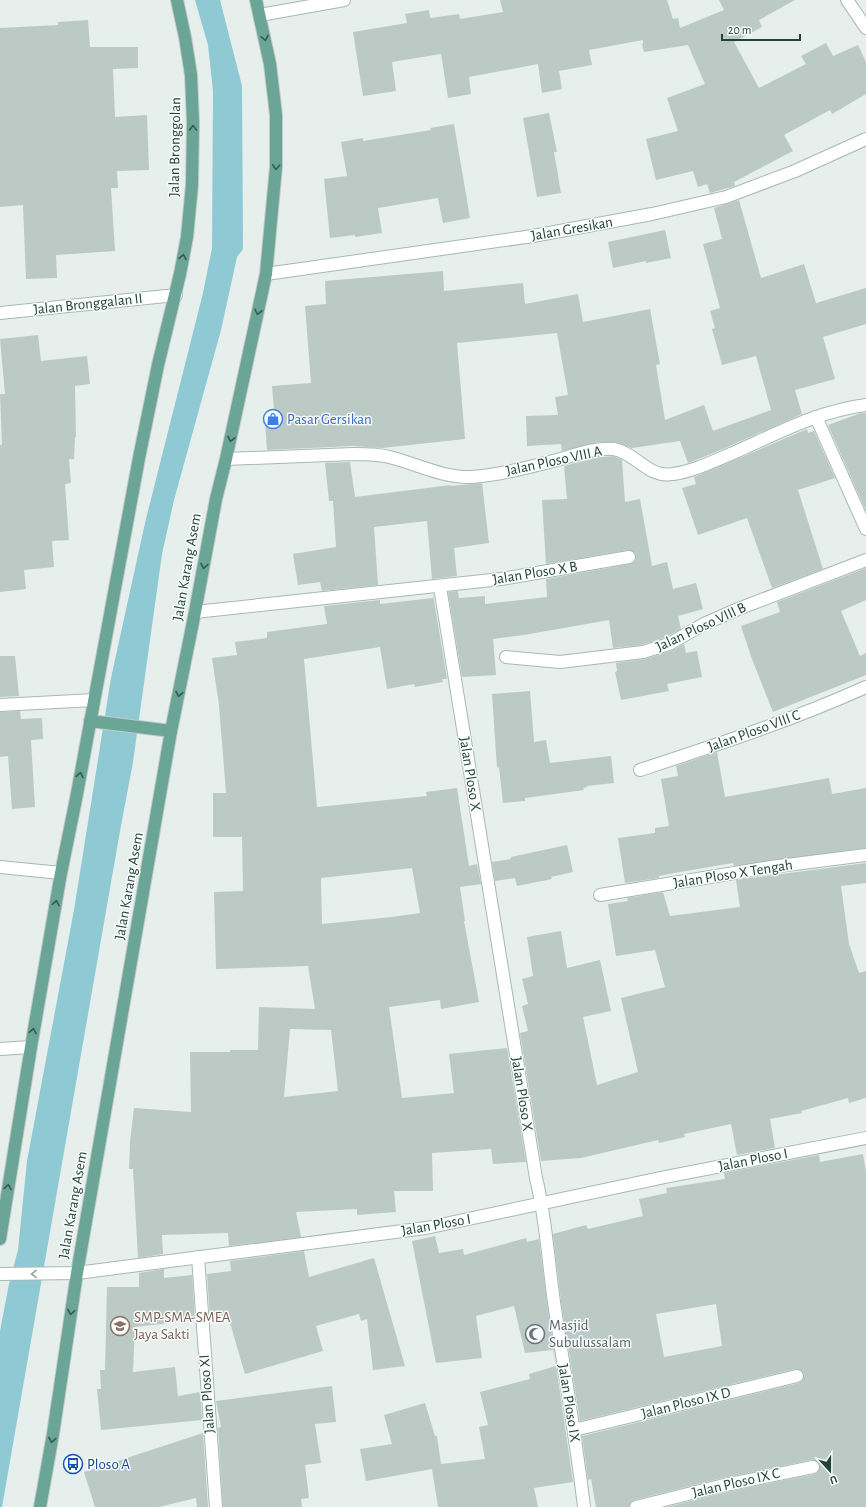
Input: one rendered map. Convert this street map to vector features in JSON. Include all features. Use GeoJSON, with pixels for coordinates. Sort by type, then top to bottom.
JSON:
{"type":"FeatureCollection","features":[{"type":"Feature","properties":{"kind":"main road","name":"Jalan Bronggolan"},"geometry":{"type":"LineString","coordinates":[[176,295],[187,237],[192,184],[193,122],[191,75],[185,36],[177,0]]}},
{"type":"Feature","properties":{"kind":"main road"},"geometry":{"type":"LineString","coordinates":[[256,0],[272,80],[276,115],[276,167],[266,274]]}},
{"type":"Feature","properties":{"kind":"main road","name":"Jalan Karang Asem"},"geometry":{"type":"LineString","coordinates":[[40,1507],[53,1434],[77,1273],[169,731],[196,612],[216,499],[266,274]]}},
{"type":"Feature","properties":{"kind":"main road"},"geometry":{"type":"LineString","coordinates":[[0,1236],[61,873],[93,722],[94,700],[139,458],[158,365],[176,295]]}},
{"type":"Feature","properties":{"kind":"main road"},"geometry":{"type":"LineString","coordinates":[[93,722],[169,731]]}},
{"type":"Feature","properties":{"kind":"street"},"geometry":{"type":"LineString","coordinates":[[260,15],[344,0]]}},
{"type":"Feature","properties":{"kind":"street"},"geometry":{"type":"LineString","coordinates":[[847,0],[866,28]]}},
{"type":"Feature","properties":{"kind":"street","name":"Jalan Gresikan"},"geometry":{"type":"LineString","coordinates":[[266,274],[534,236],[652,214],[726,198],[795,171],[866,139]]}},
{"type":"Feature","properties":{"kind":"street","name":"Jalan Bronggalan II"},"geometry":{"type":"LineString","coordinates":[[0,313],[176,295]]}},
{"type":"Feature","properties":{"kind":"street","name":"Jalan Ploso VIII A"},"geometry":{"type":"LineString","coordinates":[[226,459],[372,454],[393,458],[447,475],[471,477],[537,465],[595,450],[614,449],[630,455],[654,472],[661,475],[668,475],[691,470],[713,462],[816,417],[841,409],[866,405]]}},
{"type":"Feature","properties":{"kind":"street"},"geometry":{"type":"LineString","coordinates":[[816,417],[866,529]]}},
{"type":"Feature","properties":{"kind":"street","name":"Jalan Ploso X B"},"geometry":{"type":"LineString","coordinates":[[440,587],[501,580],[629,557]]}},
{"type":"Feature","properties":{"kind":"street","name":"Jalan Ploso VIII B"},"geometry":{"type":"LineString","coordinates":[[506,657],[560,662],[643,652],[669,644],[704,624],[738,609],[866,560]]}},
{"type":"Feature","properties":{"kind":"street"},"geometry":{"type":"LineString","coordinates":[[196,612],[440,587]]}},
{"type":"Feature","properties":{"kind":"street","name":"Jalan Ploso X"},"geometry":{"type":"LineString","coordinates":[[440,587],[535,1170],[542,1203]]}},
{"type":"Feature","properties":{"kind":"street","name":"Jalan Ploso VIII C"},"geometry":{"type":"LineString","coordinates":[[640,770],[796,716],[866,687]]}},
{"type":"Feature","properties":{"kind":"street"},"geometry":{"type":"LineString","coordinates":[[0,705],[94,700]]}},
{"type":"Feature","properties":{"kind":"street","name":"Jalan Ploso X Tengah"},"geometry":{"type":"LineString","coordinates":[[600,895],[771,867],[866,855]]}},
{"type":"Feature","properties":{"kind":"street"},"geometry":{"type":"LineString","coordinates":[[0,867],[61,873]]}},
{"type":"Feature","properties":{"kind":"street"},"geometry":{"type":"LineString","coordinates":[[0,1049],[31,1047]]}},
{"type":"Feature","properties":{"kind":"street","name":"Jalan Ploso I"},"geometry":{"type":"LineString","coordinates":[[1,1274],[77,1273],[426,1228],[542,1203],[866,1138]]}},
{"type":"Feature","properties":{"kind":"street","name":"Jalan Ploso IX"},"geometry":{"type":"LineString","coordinates":[[542,1203],[551,1277],[584,1507]]}},
{"type":"Feature","properties":{"kind":"street","name":"Jalan Ploso XI"},"geometry":{"type":"LineString","coordinates":[[198,1257],[216,1507]]}},
{"type":"Feature","properties":{"kind":"street","name":"Jalan Ploso IX D"},"geometry":{"type":"LineString","coordinates":[[574,1430],[797,1376]]}},
{"type":"Feature","properties":{"kind":"street","name":"Jalan Ploso IX C"},"geometry":{"type":"LineString","coordinates":[[636,1507],[720,1486],[813,1467]]}},
{"type":"Feature","properties":{"kind":"water"},"geometry":{"type":"Polygon","coordinates":[[[195,0],[220,0],[242,86],[243,249],[237,257],[221,330],[174,500],[162,554],[133,762],[2,1507],[0,1507],[0,1331],[9,1284],[18,1250],[27,1161],[74,910],[111,678],[145,523],[203,293],[212,248],[213,91],[208,45],[195,0]]]}},
{"type":"Feature","properties":{"kind":"building"},"geometry":{"type":"Polygon","coordinates":[[[500,0],[667,0],[673,19],[678,18],[680,28],[724,10],[719,0],[795,0],[759,20],[762,27],[734,42],[759,88],[806,64],[801,56],[826,43],[833,56],[858,45],[866,62],[866,94],[832,114],[830,110],[784,135],[793,151],[734,182],[735,186],[710,193],[707,184],[698,187],[693,171],[656,180],[646,139],[678,131],[667,98],[705,84],[688,45],[644,52],[642,44],[643,40],[589,50],[592,65],[559,71],[562,89],[542,93],[538,64],[469,77],[471,94],[448,98],[441,54],[392,62],[396,91],[363,96],[353,32],[407,23],[405,14],[429,10],[430,18],[459,14],[460,19],[503,12],[500,0]]]}},
{"type":"Feature","properties":{"kind":"building"},"geometry":{"type":"Polygon","coordinates":[[[88,20],[90,47],[138,47],[138,68],[113,69],[115,117],[147,115],[149,170],[117,171],[118,188],[111,188],[115,251],[56,255],[57,278],[26,279],[23,205],[0,207],[0,28],[58,25],[58,22],[88,20]]]}},
{"type":"Feature","properties":{"kind":"building"},"geometry":{"type":"Polygon","coordinates":[[[549,113],[557,152],[554,152],[561,193],[537,197],[523,118],[549,113]]]}},
{"type":"Feature","properties":{"kind":"building"},"geometry":{"type":"Polygon","coordinates":[[[454,124],[470,218],[443,223],[438,198],[378,208],[382,233],[355,237],[355,235],[330,238],[324,179],[347,176],[341,142],[363,138],[363,141],[431,130],[430,128],[454,124]]]}},
{"type":"Feature","properties":{"kind":"building"},"geometry":{"type":"Polygon","coordinates":[[[739,200],[761,278],[804,264],[816,303],[866,288],[866,324],[823,337],[835,379],[795,390],[802,414],[688,463],[680,441],[632,448],[616,442],[599,442],[562,451],[561,444],[527,446],[526,416],[558,415],[555,397],[568,395],[557,333],[457,343],[465,439],[382,448],[353,446],[267,450],[265,422],[275,422],[272,386],[311,383],[305,306],[326,304],[325,281],[443,271],[444,291],[523,283],[525,304],[578,294],[583,322],[650,309],[660,364],[656,365],[665,420],[704,405],[713,431],[771,410],[756,356],[722,365],[712,329],[715,328],[710,311],[720,308],[703,244],[722,239],[714,208],[739,200]]]}},
{"type":"Feature","properties":{"kind":"building"},"geometry":{"type":"Polygon","coordinates":[[[665,230],[671,258],[646,263],[646,261],[613,268],[608,242],[665,230]]]}},
{"type":"Feature","properties":{"kind":"building"},"geometry":{"type":"Polygon","coordinates":[[[38,335],[41,361],[87,356],[90,384],[75,386],[76,437],[74,459],[69,459],[71,483],[65,484],[69,540],[52,541],[54,567],[24,570],[26,589],[0,592],[0,445],[2,445],[0,394],[5,394],[0,339],[38,335]]]}},
{"type":"Feature","properties":{"kind":"building"},"geometry":{"type":"Polygon","coordinates":[[[861,413],[866,413],[866,511],[828,425],[861,413]]]}},
{"type":"Feature","properties":{"kind":"building"},"geometry":{"type":"Polygon","coordinates":[[[807,429],[808,433],[814,431],[835,478],[798,490],[823,569],[772,588],[747,518],[698,535],[682,488],[696,484],[694,477],[807,429]]]}},
{"type":"Feature","properties":{"kind":"building"},"geometry":{"type":"Polygon","coordinates":[[[613,456],[622,460],[625,502],[640,499],[652,566],[667,562],[673,589],[696,583],[703,609],[678,616],[681,629],[666,637],[641,645],[613,648],[609,620],[493,639],[496,675],[462,677],[448,592],[458,591],[459,598],[485,596],[485,604],[547,597],[546,579],[630,564],[636,560],[635,553],[628,550],[546,564],[542,500],[567,499],[564,466],[594,458],[613,456]]]}},
{"type":"Feature","properties":{"kind":"building"},"geometry":{"type":"Polygon","coordinates":[[[350,462],[355,497],[451,485],[482,483],[489,543],[454,548],[457,576],[432,579],[427,521],[374,527],[378,585],[322,591],[320,582],[298,585],[293,554],[336,547],[333,501],[329,501],[325,463],[350,462]]]}},
{"type":"Feature","properties":{"kind":"building"},"geometry":{"type":"Polygon","coordinates":[[[866,568],[866,600],[841,611],[860,656],[866,653],[866,675],[773,712],[741,626],[780,612],[777,602],[866,568]]]}},
{"type":"Feature","properties":{"kind":"building"},"geometry":{"type":"Polygon","coordinates":[[[433,594],[447,679],[442,679],[443,682],[415,687],[414,684],[387,689],[380,647],[304,659],[317,807],[427,796],[426,792],[457,788],[469,866],[477,864],[481,884],[460,887],[464,921],[479,1002],[441,1009],[440,1000],[389,1007],[402,1098],[454,1093],[449,1054],[507,1048],[526,1162],[493,1164],[491,1149],[432,1153],[433,1191],[394,1191],[396,1212],[357,1215],[357,1209],[296,1212],[301,1237],[229,1246],[228,1233],[162,1235],[163,1254],[138,1258],[133,1169],[129,1169],[130,1142],[134,1108],[191,1112],[190,1052],[258,1050],[259,1007],[315,1009],[308,966],[216,969],[214,892],[243,891],[242,837],[213,837],[213,793],[226,793],[219,705],[212,658],[237,655],[235,642],[267,638],[267,632],[327,624],[324,606],[380,600],[380,604],[433,598],[433,594]],[[412,868],[321,878],[322,924],[420,913],[412,868]],[[290,1029],[284,1097],[338,1091],[331,1030],[290,1029]]]}},
{"type":"Feature","properties":{"kind":"building"},"geometry":{"type":"Polygon","coordinates":[[[684,644],[686,653],[697,651],[702,677],[667,684],[669,691],[621,700],[615,672],[617,671],[616,663],[645,659],[671,651],[684,644]]]}},
{"type":"Feature","properties":{"kind":"building"},"geometry":{"type":"Polygon","coordinates":[[[0,656],[15,656],[19,696],[0,697],[0,656]]]}},
{"type":"Feature","properties":{"kind":"building"},"geometry":{"type":"Polygon","coordinates":[[[530,691],[534,742],[546,740],[550,763],[611,756],[614,783],[587,786],[583,788],[584,790],[525,798],[525,801],[503,803],[499,767],[497,768],[492,694],[530,691]]]}},
{"type":"Feature","properties":{"kind":"building"},"geometry":{"type":"Polygon","coordinates":[[[20,711],[21,719],[42,718],[43,739],[31,740],[35,807],[12,809],[8,756],[0,757],[0,712],[20,711]]]}},
{"type":"Feature","properties":{"kind":"building"},"geometry":{"type":"Polygon","coordinates":[[[717,752],[725,797],[829,778],[832,794],[866,788],[866,848],[734,866],[733,863],[659,876],[659,878],[625,883],[618,838],[655,833],[655,828],[669,826],[661,779],[678,776],[676,766],[717,752]]]}},
{"type":"Feature","properties":{"kind":"building"},"geometry":{"type":"Polygon","coordinates":[[[567,845],[573,872],[551,877],[552,879],[517,886],[515,878],[495,881],[492,862],[511,859],[511,857],[567,845]]]}},
{"type":"Feature","properties":{"kind":"building"},"geometry":{"type":"Polygon","coordinates":[[[866,863],[866,883],[841,886],[849,944],[859,973],[866,971],[866,1098],[849,1103],[848,1098],[801,1111],[802,1113],[770,1119],[775,1148],[737,1155],[731,1124],[684,1134],[685,1137],[659,1143],[658,1140],[581,1158],[541,1161],[520,1033],[528,1031],[522,1006],[528,1004],[522,979],[533,976],[527,937],[561,931],[567,968],[600,960],[611,1011],[583,1017],[597,1085],[638,1072],[621,998],[665,987],[655,950],[616,956],[608,904],[628,901],[627,898],[663,892],[670,916],[740,907],[736,880],[866,863]]]}},
{"type":"Feature","properties":{"kind":"building"},"geometry":{"type":"Polygon","coordinates":[[[863,1154],[866,1172],[866,1507],[667,1507],[722,1493],[814,1474],[818,1472],[820,1466],[818,1462],[812,1460],[718,1479],[634,1500],[631,1502],[629,1507],[596,1507],[591,1479],[588,1480],[582,1436],[799,1383],[802,1381],[804,1375],[802,1371],[795,1369],[580,1421],[561,1301],[553,1234],[586,1225],[588,1229],[643,1216],[639,1199],[667,1193],[666,1188],[725,1179],[724,1173],[819,1155],[820,1162],[863,1154]],[[716,1304],[656,1314],[664,1357],[722,1346],[716,1304]]]}},
{"type":"Feature","properties":{"kind":"building"},"geometry":{"type":"Polygon","coordinates":[[[435,1236],[439,1253],[463,1249],[464,1255],[526,1238],[527,1242],[539,1239],[573,1482],[534,1488],[538,1507],[438,1507],[432,1469],[366,1481],[360,1449],[392,1444],[384,1415],[425,1403],[435,1436],[437,1436],[441,1464],[485,1459],[479,1427],[488,1425],[480,1392],[530,1379],[529,1374],[556,1366],[553,1350],[525,1353],[514,1306],[476,1316],[482,1358],[436,1363],[412,1241],[435,1236]]]}},
{"type":"Feature","properties":{"kind":"building"},"geometry":{"type":"Polygon","coordinates":[[[304,1251],[309,1277],[374,1258],[405,1366],[373,1370],[367,1319],[361,1321],[359,1314],[316,1326],[323,1351],[245,1374],[228,1316],[210,1318],[207,1274],[231,1271],[230,1261],[304,1251]]]}},
{"type":"Feature","properties":{"kind":"building"},"geometry":{"type":"Polygon","coordinates":[[[164,1269],[164,1278],[192,1275],[195,1320],[135,1327],[133,1372],[175,1367],[178,1396],[200,1392],[202,1420],[101,1430],[97,1389],[101,1389],[100,1370],[105,1370],[107,1287],[139,1287],[139,1273],[164,1269]]]}},
{"type":"Feature","properties":{"kind":"building"},"geometry":{"type":"Polygon","coordinates":[[[332,1386],[336,1422],[315,1424],[321,1463],[305,1465],[309,1498],[301,1499],[302,1507],[223,1507],[218,1428],[221,1427],[216,1401],[332,1386]]]}},
{"type":"Feature","properties":{"kind":"building"},"geometry":{"type":"Polygon","coordinates":[[[203,1433],[208,1507],[197,1507],[196,1498],[159,1507],[95,1507],[84,1472],[203,1433]]]}},
{"type":"Feature","properties":{"kind":"place","name":"Pasar Gersikan"},"geometry":{"type":"Point","coordinates":[273,419]}},
{"type":"Feature","properties":{"kind":"place","name":"SMP-SMA-SMEA Jaya Sakti"},"geometry":{"type":"Point","coordinates":[120,1326]}},
{"type":"Feature","properties":{"kind":"place","name":"Masjid Subulussalam"},"geometry":{"type":"Point","coordinates":[535,1334]}},
{"type":"Feature","properties":{"kind":"place","name":"Ploso A"},"geometry":{"type":"Point","coordinates":[73,1464]}}]}
